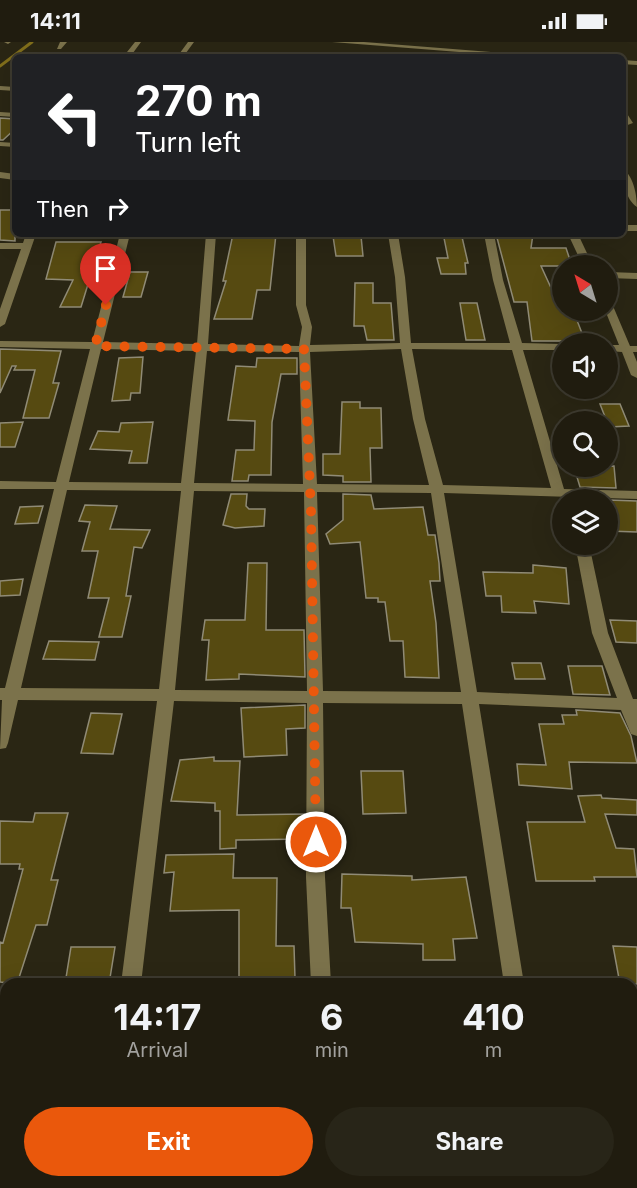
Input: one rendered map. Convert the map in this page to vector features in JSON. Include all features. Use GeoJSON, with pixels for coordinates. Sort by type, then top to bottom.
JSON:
{"type":"FeatureCollection","features":[{"type":"Feature","properties":{"kind":"street"},"geometry":{"type":"LineString","coordinates":[[59,48],[64,42]]}},
{"type":"Feature","properties":{"kind":"street"},"geometry":{"type":"LineString","coordinates":[[128,54],[138,42]]}},
{"type":"Feature","properties":{"kind":"street"},"geometry":{"type":"LineString","coordinates":[[335,42],[383,49],[473,54],[470,42]]}},
{"type":"Feature","properties":{"kind":"street"},"geometry":{"type":"LineString","coordinates":[[537,46],[543,54]]}},
{"type":"Feature","properties":{"kind":"street"},"geometry":{"type":"LineString","coordinates":[[626,179],[637,204]]}},
{"type":"Feature","properties":{"kind":"street"},"geometry":{"type":"LineString","coordinates":[[0,324],[30,237]]}},
{"type":"Feature","properties":{"kind":"street"},"geometry":{"type":"LineString","coordinates":[[0,743],[6,694],[64,486],[95,346],[124,237]]}},
{"type":"Feature","properties":{"kind":"street"},"geometry":{"type":"LineString","coordinates":[[132,978],[166,697],[206,306],[211,237]]}},
{"type":"Feature","properties":{"kind":"street"},"geometry":{"type":"LineString","coordinates":[[301,237],[301,305],[307,327],[304,349],[311,488],[317,941],[320,978]]}},
{"type":"Feature","properties":{"kind":"street"},"geometry":{"type":"LineString","coordinates":[[394,237],[401,265],[406,346],[416,412],[437,489],[513,978]]}},
{"type":"Feature","properties":{"kind":"street"},"geometry":{"type":"LineString","coordinates":[[490,237],[516,346],[565,489]]}},
{"type":"Feature","properties":{"kind":"street"},"geometry":{"type":"LineString","coordinates":[[574,237],[583,255]]}},
{"type":"Feature","properties":{"kind":"street"},"geometry":{"type":"LineString","coordinates":[[0,246],[27,246]]}},
{"type":"Feature","properties":{"kind":"street"},"geometry":{"type":"LineString","coordinates":[[618,275],[637,276]]}},
{"type":"Feature","properties":{"kind":"street"},"geometry":{"type":"LineString","coordinates":[[617,321],[632,348],[637,375]]}},
{"type":"Feature","properties":{"kind":"street"},"geometry":{"type":"LineString","coordinates":[[0,344],[304,349],[406,346],[552,347]]}},
{"type":"Feature","properties":{"kind":"street"},"geometry":{"type":"LineString","coordinates":[[0,485],[437,489],[552,493]]}},
{"type":"Feature","properties":{"kind":"street"},"geometry":{"type":"LineString","coordinates":[[618,495],[637,495]]}},
{"type":"Feature","properties":{"kind":"street"},"geometry":{"type":"LineString","coordinates":[[584,555],[600,633],[633,704],[637,730]]}},
{"type":"Feature","properties":{"kind":"street"},"geometry":{"type":"LineString","coordinates":[[6,694],[471,698],[633,704]]}},
{"type":"Feature","properties":{"kind":"building"},"geometry":{"type":"Polygon","coordinates":[[[0,118],[12,119],[12,132],[0,140],[0,118]]]}},
{"type":"Feature","properties":{"kind":"building"},"geometry":{"type":"Polygon","coordinates":[[[0,210],[12,210],[12,237],[15,237],[15,241],[0,240],[0,210]]]}},
{"type":"Feature","properties":{"kind":"building"},"geometry":{"type":"Polygon","coordinates":[[[232,237],[276,237],[270,290],[257,290],[252,319],[214,319],[226,281],[223,281],[232,237]]]}},
{"type":"Feature","properties":{"kind":"building"},"geometry":{"type":"Polygon","coordinates":[[[333,237],[361,237],[363,256],[336,256],[333,237]]]}},
{"type":"Feature","properties":{"kind":"building"},"geometry":{"type":"Polygon","coordinates":[[[462,237],[468,263],[465,263],[466,274],[441,274],[437,258],[448,258],[444,238],[462,237]]]}},
{"type":"Feature","properties":{"kind":"building"},"geometry":{"type":"Polygon","coordinates":[[[497,237],[533,237],[531,248],[566,248],[568,255],[552,255],[552,266],[541,266],[552,290],[552,321],[577,321],[582,333],[552,333],[552,341],[532,341],[527,302],[514,302],[497,237]]]}},
{"type":"Feature","properties":{"kind":"building"},"geometry":{"type":"Polygon","coordinates":[[[56,242],[101,242],[81,307],[60,307],[73,280],[46,279],[56,242]]]}},
{"type":"Feature","properties":{"kind":"building"},"geometry":{"type":"Polygon","coordinates":[[[130,272],[148,272],[141,297],[123,297],[130,272]]]}},
{"type":"Feature","properties":{"kind":"building"},"geometry":{"type":"Polygon","coordinates":[[[355,283],[373,283],[373,303],[391,303],[394,340],[367,340],[364,326],[354,326],[355,283]]]}},
{"type":"Feature","properties":{"kind":"building"},"geometry":{"type":"Polygon","coordinates":[[[460,303],[477,303],[485,340],[466,340],[460,303]]]}},
{"type":"Feature","properties":{"kind":"building"},"geometry":{"type":"Polygon","coordinates":[[[0,349],[61,351],[53,383],[59,383],[49,418],[23,418],[35,370],[14,370],[16,366],[12,366],[0,393],[0,349]]]}},
{"type":"Feature","properties":{"kind":"building"},"geometry":{"type":"Polygon","coordinates":[[[143,357],[140,393],[131,393],[130,400],[112,401],[119,358],[143,357]]]}},
{"type":"Feature","properties":{"kind":"building"},"geometry":{"type":"Polygon","coordinates":[[[257,358],[297,358],[297,374],[281,374],[272,422],[271,475],[249,475],[248,481],[232,481],[236,450],[254,450],[255,421],[228,420],[236,366],[256,367],[257,358]]]}},
{"type":"Feature","properties":{"kind":"building"},"geometry":{"type":"Polygon","coordinates":[[[342,402],[360,402],[360,408],[381,408],[382,448],[370,448],[371,482],[343,482],[343,476],[323,475],[323,454],[340,454],[342,402]]]}},
{"type":"Feature","properties":{"kind":"building"},"geometry":{"type":"Polygon","coordinates":[[[600,404],[620,404],[629,426],[618,427],[618,411],[603,411],[600,404]]]}},
{"type":"Feature","properties":{"kind":"building"},"geometry":{"type":"Polygon","coordinates":[[[23,422],[15,447],[0,447],[0,423],[23,422]]]}},
{"type":"Feature","properties":{"kind":"building"},"geometry":{"type":"Polygon","coordinates":[[[153,422],[147,463],[129,463],[132,451],[90,449],[98,431],[119,432],[121,423],[153,422]]]}},
{"type":"Feature","properties":{"kind":"building"},"geometry":{"type":"Polygon","coordinates":[[[577,477],[615,477],[616,488],[580,487],[577,477]]]}},
{"type":"Feature","properties":{"kind":"building"},"geometry":{"type":"Polygon","coordinates":[[[231,494],[247,494],[246,506],[249,509],[265,509],[264,526],[235,528],[223,525],[231,494]]]}},
{"type":"Feature","properties":{"kind":"building"},"geometry":{"type":"Polygon","coordinates":[[[343,494],[371,495],[374,509],[423,507],[428,535],[435,535],[439,563],[440,581],[430,581],[436,623],[439,678],[405,677],[403,641],[390,641],[385,602],[378,602],[378,598],[366,598],[360,542],[330,544],[326,534],[343,520],[343,494]]]}},
{"type":"Feature","properties":{"kind":"building"},"geometry":{"type":"Polygon","coordinates":[[[618,500],[637,501],[637,532],[618,531],[618,500]]]}},
{"type":"Feature","properties":{"kind":"building"},"geometry":{"type":"Polygon","coordinates":[[[85,505],[117,506],[110,529],[150,530],[142,548],[134,547],[126,596],[131,596],[122,637],[99,637],[109,598],[88,598],[98,551],[82,551],[90,522],[79,521],[85,505]]]}},
{"type":"Feature","properties":{"kind":"building"},"geometry":{"type":"Polygon","coordinates":[[[43,506],[38,523],[15,524],[20,507],[43,506]]]}},
{"type":"Feature","properties":{"kind":"building"},"geometry":{"type":"Polygon","coordinates":[[[248,563],[267,563],[266,630],[304,630],[305,677],[239,674],[239,679],[206,680],[209,640],[202,640],[205,620],[245,620],[248,563]]]}},
{"type":"Feature","properties":{"kind":"building"},"geometry":{"type":"Polygon","coordinates":[[[533,565],[566,568],[569,604],[534,601],[536,613],[502,612],[501,596],[486,596],[483,572],[533,573],[533,565]]]}},
{"type":"Feature","properties":{"kind":"building"},"geometry":{"type":"Polygon","coordinates":[[[23,579],[20,595],[0,596],[0,581],[23,579]]]}},
{"type":"Feature","properties":{"kind":"building"},"geometry":{"type":"Polygon","coordinates":[[[610,620],[637,621],[637,643],[616,642],[610,620]]]}},
{"type":"Feature","properties":{"kind":"building"},"geometry":{"type":"Polygon","coordinates":[[[49,641],[99,642],[95,660],[43,659],[49,641]]]}},
{"type":"Feature","properties":{"kind":"building"},"geometry":{"type":"Polygon","coordinates":[[[512,663],[541,663],[545,679],[515,679],[512,663]]]}},
{"type":"Feature","properties":{"kind":"building"},"geometry":{"type":"Polygon","coordinates":[[[568,666],[602,666],[610,695],[573,694],[568,666]]]}},
{"type":"Feature","properties":{"kind":"building"},"geometry":{"type":"Polygon","coordinates":[[[305,705],[305,728],[286,729],[287,755],[244,757],[241,708],[305,705]]]}},
{"type":"Feature","properties":{"kind":"building"},"geometry":{"type":"Polygon","coordinates":[[[576,710],[620,713],[631,736],[637,763],[569,762],[572,789],[519,785],[517,764],[546,765],[539,724],[564,724],[562,715],[577,715],[576,710]]]}},
{"type":"Feature","properties":{"kind":"building"},"geometry":{"type":"Polygon","coordinates":[[[91,713],[122,714],[113,754],[81,753],[91,713]]]}},
{"type":"Feature","properties":{"kind":"building"},"geometry":{"type":"Polygon","coordinates":[[[214,757],[214,761],[240,761],[237,815],[304,814],[304,839],[236,840],[236,848],[220,849],[220,811],[215,811],[215,803],[171,801],[180,760],[214,757]]]}},
{"type":"Feature","properties":{"kind":"building"},"geometry":{"type":"Polygon","coordinates":[[[361,771],[403,771],[406,813],[363,814],[361,771]]]}},
{"type":"Feature","properties":{"kind":"building"},"geometry":{"type":"Polygon","coordinates":[[[601,795],[602,798],[637,800],[637,815],[605,814],[616,848],[634,849],[637,877],[594,877],[595,881],[536,881],[527,822],[585,822],[578,796],[601,795]]]}},
{"type":"Feature","properties":{"kind":"building"},"geometry":{"type":"Polygon","coordinates":[[[35,813],[68,813],[51,880],[58,880],[47,925],[36,925],[19,978],[0,978],[0,942],[3,943],[23,869],[19,869],[20,864],[0,864],[0,821],[33,822],[35,813]]]}},
{"type":"Feature","properties":{"kind":"building"},"geometry":{"type":"Polygon","coordinates":[[[234,854],[233,878],[277,878],[276,946],[294,946],[295,978],[239,978],[239,910],[170,911],[174,872],[164,873],[166,855],[234,854]]]}},
{"type":"Feature","properties":{"kind":"building"},"geometry":{"type":"Polygon","coordinates":[[[342,874],[412,876],[412,880],[466,877],[477,938],[453,939],[455,960],[423,960],[423,944],[355,942],[351,908],[341,908],[342,874]]]}},
{"type":"Feature","properties":{"kind":"building"},"geometry":{"type":"Polygon","coordinates":[[[613,946],[637,947],[637,978],[619,978],[613,946]]]}},
{"type":"Feature","properties":{"kind":"building"},"geometry":{"type":"Polygon","coordinates":[[[71,947],[115,947],[110,978],[66,978],[71,947]]]}},
{"type":"Feature","properties":{"kind":"waterway"},"geometry":{"type":"LineString","coordinates":[[16,54],[32,42]]}},
{"type":"Feature","properties":{"kind":"waterway"},"geometry":{"type":"LineString","coordinates":[[0,66],[12,57]]}},
{"type":"Feature","properties":{"kind":"route"},"geometry":{"type":"LineString","coordinates":[[106,305],[95,346],[304,349],[311,511],[316,842]]}}]}
